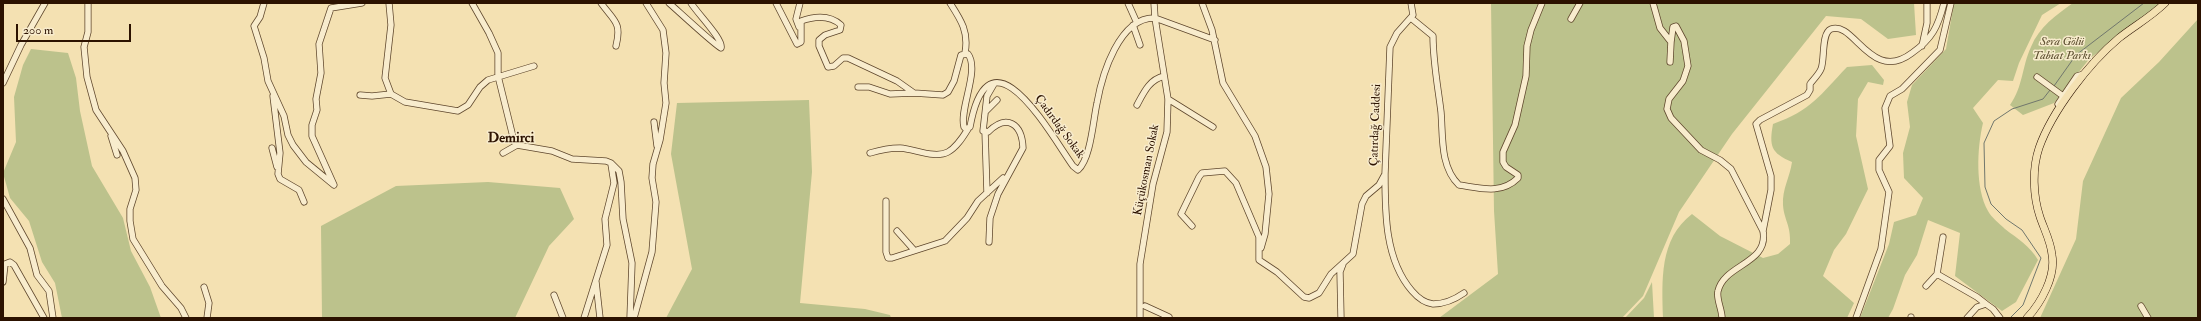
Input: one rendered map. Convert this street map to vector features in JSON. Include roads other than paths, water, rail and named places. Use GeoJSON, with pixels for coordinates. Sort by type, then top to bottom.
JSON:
{"type":"FeatureCollection","features":[{"type":"Feature","properties":{"kind":"main road"},"geometry":{"type":"LineString","coordinates":[[2027,318],[2034,311],[2051,274],[2053,256],[2039,216],[2035,189],[2034,166],[2039,148],[2055,119],[2084,74],[2096,59],[2120,37],[2152,15],[2164,3]]}},
{"type":"Feature","properties":{"kind":"street"},"geometry":{"type":"LineString","coordinates":[[3,83],[21,44],[45,3]]}},
{"type":"Feature","properties":{"kind":"street"},"geometry":{"type":"LineString","coordinates":[[88,3],[88,32],[84,47],[87,76],[96,110],[123,151],[135,178],[136,190],[130,210],[133,239],[162,286],[181,308],[186,318]]}},
{"type":"Feature","properties":{"kind":"street"},"geometry":{"type":"LineString","coordinates":[[264,3],[260,17],[254,26],[273,91],[284,116],[288,135],[306,162],[334,185],[312,136],[312,125],[317,110],[316,99],[321,73],[319,44],[331,8],[362,3]]}},
{"type":"Feature","properties":{"kind":"street"},"geometry":{"type":"LineString","coordinates":[[389,3],[391,25],[385,78],[391,94]]}},
{"type":"Feature","properties":{"kind":"street"},"geometry":{"type":"LineString","coordinates":[[472,3],[496,48],[498,76],[514,141],[517,145]]}},
{"type":"Feature","properties":{"kind":"street"},"geometry":{"type":"LineString","coordinates":[[601,3],[618,25],[619,36],[616,46]]}},
{"type":"Feature","properties":{"kind":"street"},"geometry":{"type":"LineString","coordinates":[[634,318],[652,252],[652,234],[656,214],[652,178],[666,103],[664,83],[665,40],[663,30],[646,3]]}},
{"type":"Feature","properties":{"kind":"street"},"geometry":{"type":"LineString","coordinates":[[668,3],[700,29],[712,43],[720,48],[720,39],[698,15],[691,3]]}},
{"type":"Feature","properties":{"kind":"street"},"geometry":{"type":"LineString","coordinates":[[776,3],[796,44],[801,42],[802,39],[796,19],[800,3]]}},
{"type":"Feature","properties":{"kind":"street"},"geometry":{"type":"LineString","coordinates":[[858,87],[869,87],[890,94],[914,93],[943,95],[948,92],[954,81],[961,55],[965,53],[967,37],[965,27],[950,3]]}},
{"type":"Feature","properties":{"kind":"street"},"geometry":{"type":"LineString","coordinates":[[1128,3],[1140,46]]}},
{"type":"Feature","properties":{"kind":"street","name":"Küçükosman Sokak"},"geometry":{"type":"LineString","coordinates":[[1140,318],[1140,264],[1153,184],[1167,132],[1168,99],[1154,3]]}},
{"type":"Feature","properties":{"kind":"street"},"geometry":{"type":"LineString","coordinates":[[1202,3],[1215,40],[1223,83],[1255,136],[1267,172],[1269,194],[1265,234],[1259,252]]}},
{"type":"Feature","properties":{"kind":"street"},"geometry":{"type":"LineString","coordinates":[[1411,3],[1413,15],[1411,18],[1433,36],[1433,67],[1441,113],[1441,134],[1450,173],[1459,185],[1488,190],[1500,190],[1518,178],[1518,175],[1506,167],[1503,162],[1502,152],[1515,125],[1526,76],[1527,46],[1531,30],[1542,3]]}},
{"type":"Feature","properties":{"kind":"street"},"geometry":{"type":"LineString","coordinates":[[1571,19],[1580,3]]}},
{"type":"Feature","properties":{"kind":"street"},"geometry":{"type":"LineString","coordinates":[[1653,3],[1660,28],[1671,42]]}},
{"type":"Feature","properties":{"kind":"street"},"geometry":{"type":"LineString","coordinates":[[1922,46],[1928,23],[1927,3]]}},
{"type":"Feature","properties":{"kind":"street"},"geometry":{"type":"LineString","coordinates":[[1763,231],[1771,190],[1772,176],[1756,124],[1760,120],[1806,95],[1810,90],[1810,84],[1821,70],[1825,35],[1829,30],[1835,28],[1844,30],[1872,55],[1888,63],[1903,60],[1928,41],[1939,21],[1944,3]]}},
{"type":"Feature","properties":{"kind":"street"},"geometry":{"type":"LineString","coordinates":[[1856,318],[1881,249],[1889,192],[1879,170],[1879,160],[1890,146],[1885,108],[1890,96],[1902,89],[1940,50],[1951,3]]}},
{"type":"Feature","properties":{"kind":"street"},"geometry":{"type":"LineString","coordinates":[[800,29],[801,21],[826,17],[834,19],[841,25],[840,30],[825,35],[819,40],[819,46],[828,67],[834,66],[843,58],[848,58],[897,81],[914,93]]}},
{"type":"Feature","properties":{"kind":"street"},"geometry":{"type":"LineString","coordinates":[[1135,24],[1155,18],[1215,40]]}},
{"type":"Feature","properties":{"kind":"street","name":"Çatırdağ Caddesi"},"geometry":{"type":"LineString","coordinates":[[1259,252],[1259,260],[1277,272],[1304,297],[1310,298],[1319,293],[1331,274],[1353,254],[1362,204],[1366,196],[1379,185],[1385,174],[1390,47],[1397,33],[1411,18]]}},
{"type":"Feature","properties":{"kind":"street","name":"Çadırdağ Sokak"},"geometry":{"type":"LineString","coordinates":[[995,83],[1008,85],[1020,94],[1043,120],[1073,166],[1078,170],[1085,160],[1100,89],[1106,71],[1119,40],[1135,24]]}},
{"type":"Feature","properties":{"kind":"street"},"geometry":{"type":"LineString","coordinates":[[1670,62],[1673,27],[1676,26],[1684,41],[1688,61],[1683,81],[1669,99],[1667,109],[1671,118],[1701,150],[1720,160],[1731,169],[1763,231],[1765,241],[1762,248],[1729,275],[1719,287],[1718,298],[1722,306],[1722,318]]}},
{"type":"Feature","properties":{"kind":"street"},"geometry":{"type":"LineString","coordinates":[[965,53],[971,60],[964,124],[966,129],[968,129]]}},
{"type":"Feature","properties":{"kind":"street"},"geometry":{"type":"LineString","coordinates":[[360,95],[372,96],[391,94],[411,104],[422,104],[458,111],[468,105],[480,87],[488,80],[534,66]]}},
{"type":"Feature","properties":{"kind":"street"},"geometry":{"type":"LineString","coordinates":[[2055,119],[2060,95],[2077,76],[2084,74]]}},
{"type":"Feature","properties":{"kind":"street"},"geometry":{"type":"LineString","coordinates":[[1137,105],[1150,83],[1154,79],[1164,76]]}},
{"type":"Feature","properties":{"kind":"street"},"geometry":{"type":"LineString","coordinates":[[2037,77],[2060,95]]}},
{"type":"Feature","properties":{"kind":"street"},"geometry":{"type":"LineString","coordinates":[[987,193],[985,131],[987,96],[990,87],[995,83]]}},
{"type":"Feature","properties":{"kind":"street"},"geometry":{"type":"LineString","coordinates":[[870,153],[886,148],[899,148],[937,155],[948,152],[956,146],[968,129],[980,95],[987,86],[995,83]]}},
{"type":"Feature","properties":{"kind":"street"},"geometry":{"type":"LineString","coordinates":[[273,91],[280,153],[277,169]]}},
{"type":"Feature","properties":{"kind":"street"},"geometry":{"type":"LineString","coordinates":[[1168,99],[1213,127]]}},
{"type":"Feature","properties":{"kind":"street"},"geometry":{"type":"LineString","coordinates":[[986,111],[997,100]]}},
{"type":"Feature","properties":{"kind":"street"},"geometry":{"type":"LineString","coordinates":[[985,131],[988,132],[997,123],[1004,121],[1011,123],[1018,130],[1023,141],[1023,148],[1007,174],[998,194],[990,218],[989,242]]}},
{"type":"Feature","properties":{"kind":"street"},"geometry":{"type":"LineString","coordinates":[[654,122],[658,148]]}},
{"type":"Feature","properties":{"kind":"street"},"geometry":{"type":"LineString","coordinates":[[110,132],[117,155]]}},
{"type":"Feature","properties":{"kind":"street"},"geometry":{"type":"LineString","coordinates":[[503,153],[517,145],[552,151],[572,159],[601,160],[611,163],[620,176],[623,219],[632,263],[630,318]]}},
{"type":"Feature","properties":{"kind":"street"},"geometry":{"type":"LineString","coordinates":[[272,148],[280,179],[299,190],[304,202]]}},
{"type":"Feature","properties":{"kind":"street"},"geometry":{"type":"LineString","coordinates":[[584,318],[607,245],[606,213],[614,183],[611,163]]}},
{"type":"Feature","properties":{"kind":"street"},"geometry":{"type":"LineString","coordinates":[[1192,226],[1181,214],[1202,172],[1225,171],[1236,183],[1259,237],[1259,252]]}},
{"type":"Feature","properties":{"kind":"street"},"geometry":{"type":"LineString","coordinates":[[886,201],[886,252],[888,258],[892,258],[945,241],[967,218],[978,201],[1007,174]]}},
{"type":"Feature","properties":{"kind":"street"},"geometry":{"type":"LineString","coordinates":[[1385,174],[1389,238],[1402,278],[1419,299],[1429,303],[1450,302],[1464,292]]}},
{"type":"Feature","properties":{"kind":"street"},"geometry":{"type":"LineString","coordinates":[[3,199],[30,248],[37,275],[49,291],[53,318]]}},
{"type":"Feature","properties":{"kind":"street"},"geometry":{"type":"LineString","coordinates":[[897,231],[914,250]]}},
{"type":"Feature","properties":{"kind":"street"},"geometry":{"type":"LineString","coordinates":[[1926,286],[1937,274],[1943,237]]}},
{"type":"Feature","properties":{"kind":"street"},"geometry":{"type":"LineString","coordinates":[[3,282],[5,264],[10,262],[14,265],[44,318]]}},
{"type":"Feature","properties":{"kind":"street"},"geometry":{"type":"LineString","coordinates":[[1341,318],[1340,272],[1343,264]]}},
{"type":"Feature","properties":{"kind":"street"},"geometry":{"type":"LineString","coordinates":[[1937,274],[1977,297],[1999,317]]}},
{"type":"Feature","properties":{"kind":"street"},"geometry":{"type":"LineString","coordinates":[[596,282],[600,318]]}},
{"type":"Feature","properties":{"kind":"street"},"geometry":{"type":"LineString","coordinates":[[204,288],[209,303],[207,318]]}},
{"type":"Feature","properties":{"kind":"street"},"geometry":{"type":"LineString","coordinates":[[554,295],[564,318]]}},
{"type":"Feature","properties":{"kind":"street"},"geometry":{"type":"LineString","coordinates":[[1967,318],[1977,307],[1986,304]]}},
{"type":"Feature","properties":{"kind":"street"},"geometry":{"type":"LineString","coordinates":[[1145,306],[1169,317]]}},
{"type":"Feature","properties":{"kind":"street"},"geometry":{"type":"LineString","coordinates":[[2141,306],[2148,318]]}},
{"type":"Feature","properties":{"kind":"waterway"},"geometry":{"type":"LineString","coordinates":[[2054,86],[2076,55],[2144,3]]}},
{"type":"Feature","properties":{"kind":"waterway"},"geometry":{"type":"LineString","coordinates":[[2010,318],[2023,305],[2041,258],[2022,230],[2006,219],[1991,204],[1985,187],[1984,143],[1994,121],[2012,109],[2043,99],[2050,90]]}},
{"type":"Feature","properties":{"kind":"district","name":"Demirci"},"geometry":{"type":"Point","coordinates":[511,139]}},
{"type":"Feature","properties":{"kind":"park label","name":"Sera Gölü Tabiat Parkı"},"geometry":{"type":"Point","coordinates":[2062,49]}}]}
